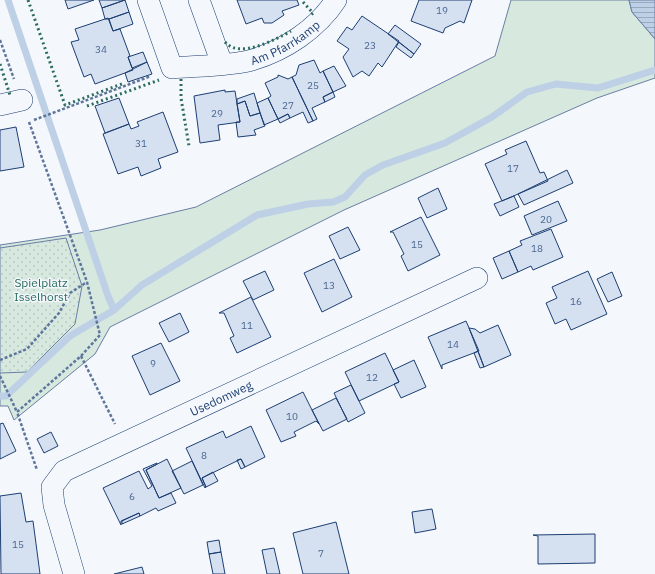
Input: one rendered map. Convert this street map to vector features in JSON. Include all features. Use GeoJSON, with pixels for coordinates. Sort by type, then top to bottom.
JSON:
{"type":"FeatureCollection","features":[{"type":"Feature","properties":{"kind":"street"},"geometry":{"type":"LineString","coordinates":[[148,0],[172,68]]}},
{"type":"Feature","properties":{"kind":"street"},"geometry":{"type":"LineString","coordinates":[[199,0],[222,64]]}},
{"type":"Feature","properties":{"kind":"street","name":"Am Pfarrkamp"},"geometry":{"type":"LineString","coordinates":[[172,68],[252,60],[288,46],[317,23],[336,0]]}},
{"type":"Feature","properties":{"kind":"street"},"geometry":{"type":"LineString","coordinates":[[0,105],[22,100]]}},
{"type":"Feature","properties":{"kind":"street","name":"Usedomweg"},"geometry":{"type":"LineString","coordinates":[[52,487],[64,471],[477,278]]}},
{"type":"Feature","properties":{"kind":"street"},"geometry":{"type":"LineString","coordinates":[[52,487],[54,505],[74,574]]}},
{"type":"Feature","properties":{"kind":"path"},"geometry":{"type":"LineString","coordinates":[[0,40],[87,282],[100,335],[81,356],[17,412]]}},
{"type":"Feature","properties":{"kind":"path"},"geometry":{"type":"LineString","coordinates":[[39,118],[172,68]]}},
{"type":"Feature","properties":{"kind":"path"},"geometry":{"type":"LineString","coordinates":[[0,360],[27,349],[59,313],[70,293],[87,282]]}},
{"type":"Feature","properties":{"kind":"path"},"geometry":{"type":"LineString","coordinates":[[81,356],[124,443]]}},
{"type":"Feature","properties":{"kind":"path"},"geometry":{"type":"LineString","coordinates":[[0,376],[17,412],[39,479],[52,487]]}},
{"type":"Feature","properties":{"kind":"green space"},"geometry":{"type":"Polygon","coordinates":[[[511,0],[629,0],[632,12],[655,39],[655,78],[597,98],[344,210],[110,327],[95,354],[14,420],[8,406],[0,406],[0,245],[100,230],[196,207],[495,56],[511,0]]]}},
{"type":"Feature","properties":{"kind":"green space","name":"Spielplatz Isselhorst"},"geometry":{"type":"Polygon","coordinates":[[[66,238],[82,286],[75,324],[27,372],[0,373],[0,248],[66,238]]]}},
{"type":"Feature","properties":{"kind":"water"},"geometry":{"type":"Polygon","coordinates":[[[629,0],[655,0],[655,39],[632,12],[629,0]]]}},
{"type":"Feature","properties":{"kind":"building"},"geometry":{"type":"Polygon","coordinates":[[[65,0],[94,0],[68,9],[65,0]]]}},
{"type":"Feature","properties":{"kind":"building"},"geometry":{"type":"Polygon","coordinates":[[[99,0],[125,0],[102,8],[99,0]]]}},
{"type":"Feature","properties":{"kind":"building"},"geometry":{"type":"Polygon","coordinates":[[[125,0],[129,12],[105,19],[102,8],[125,0]]]}},
{"type":"Feature","properties":{"kind":"building"},"geometry":{"type":"Polygon","coordinates":[[[237,0],[297,0],[299,5],[282,11],[284,15],[272,23],[264,23],[262,18],[246,24],[237,0]]]}},
{"type":"Feature","properties":{"kind":"building"},"geometry":{"type":"Polygon","coordinates":[[[419,0],[472,0],[464,23],[460,21],[445,28],[443,33],[411,21],[419,0]]]}},
{"type":"Feature","properties":{"kind":"building"},"geometry":{"type":"Polygon","coordinates":[[[129,12],[133,24],[113,31],[109,19],[129,12]]]}},
{"type":"Feature","properties":{"kind":"building"},"geometry":{"type":"Polygon","coordinates":[[[362,16],[399,41],[382,67],[378,63],[369,76],[362,71],[353,77],[343,57],[349,49],[337,41],[347,27],[352,30],[362,16]]]}},
{"type":"Feature","properties":{"kind":"building"},"geometry":{"type":"Polygon","coordinates":[[[108,18],[113,31],[120,29],[130,56],[128,57],[133,70],[95,84],[91,74],[84,77],[71,42],[79,40],[75,29],[108,18]]]}},
{"type":"Feature","properties":{"kind":"building"},"geometry":{"type":"Polygon","coordinates":[[[395,25],[421,44],[414,54],[388,34],[395,25]]]}},
{"type":"Feature","properties":{"kind":"building"},"geometry":{"type":"Polygon","coordinates":[[[399,42],[414,54],[411,58],[396,47],[399,42]]]}},
{"type":"Feature","properties":{"kind":"building"},"geometry":{"type":"Polygon","coordinates":[[[143,52],[147,62],[132,68],[128,57],[143,52]]]}},
{"type":"Feature","properties":{"kind":"building"},"geometry":{"type":"Polygon","coordinates":[[[314,60],[320,73],[323,71],[333,92],[323,97],[325,102],[312,108],[317,119],[313,121],[292,77],[296,75],[299,65],[314,60]]]}},
{"type":"Feature","properties":{"kind":"building"},"geometry":{"type":"Polygon","coordinates":[[[147,62],[152,74],[128,82],[125,73],[147,62]]]}},
{"type":"Feature","properties":{"kind":"building"},"geometry":{"type":"Polygon","coordinates":[[[334,66],[346,86],[333,92],[323,71],[334,66]]]}},
{"type":"Feature","properties":{"kind":"building"},"geometry":{"type":"Polygon","coordinates":[[[278,75],[288,79],[292,77],[313,121],[308,123],[303,112],[290,118],[288,114],[278,119],[268,98],[271,96],[265,83],[278,77],[278,75]]]}},
{"type":"Feature","properties":{"kind":"building"},"geometry":{"type":"Polygon","coordinates":[[[225,90],[225,92],[235,91],[240,122],[218,125],[220,140],[200,143],[194,96],[225,90]]]}},
{"type":"Feature","properties":{"kind":"building"},"geometry":{"type":"Polygon","coordinates":[[[333,92],[335,97],[325,102],[323,97],[333,92]]]}},
{"type":"Feature","properties":{"kind":"building"},"geometry":{"type":"Polygon","coordinates":[[[254,93],[260,113],[250,116],[245,101],[237,104],[237,99],[254,93]]]}},
{"type":"Feature","properties":{"kind":"building"},"geometry":{"type":"Polygon","coordinates":[[[119,98],[129,124],[105,133],[95,106],[119,98]]]}},
{"type":"Feature","properties":{"kind":"building"},"geometry":{"type":"Polygon","coordinates":[[[268,98],[278,119],[264,125],[257,103],[268,98]]]}},
{"type":"Feature","properties":{"kind":"building"},"geometry":{"type":"Polygon","coordinates":[[[245,101],[250,116],[260,113],[265,126],[254,130],[256,135],[238,137],[236,122],[240,122],[237,104],[245,101]]]}},
{"type":"Feature","properties":{"kind":"building"},"geometry":{"type":"Polygon","coordinates":[[[163,112],[178,152],[158,159],[161,168],[141,176],[138,167],[118,174],[103,134],[129,124],[131,129],[139,126],[137,122],[163,112]]]}},
{"type":"Feature","properties":{"kind":"building"},"geometry":{"type":"Polygon","coordinates":[[[288,114],[290,118],[280,123],[278,119],[288,114]]]}},
{"type":"Feature","properties":{"kind":"building"},"geometry":{"type":"Polygon","coordinates":[[[16,127],[24,167],[0,171],[0,130],[16,127]]]}},
{"type":"Feature","properties":{"kind":"building"},"geometry":{"type":"Polygon","coordinates":[[[526,141],[540,173],[544,172],[548,181],[502,201],[485,164],[507,154],[505,150],[526,141]]]}},
{"type":"Feature","properties":{"kind":"building"},"geometry":{"type":"Polygon","coordinates":[[[567,170],[573,183],[524,205],[518,194],[567,170]]]}},
{"type":"Feature","properties":{"kind":"building"},"geometry":{"type":"Polygon","coordinates":[[[438,188],[447,209],[427,218],[418,198],[438,188]]]}},
{"type":"Feature","properties":{"kind":"building"},"geometry":{"type":"Polygon","coordinates":[[[514,196],[519,207],[500,216],[494,204],[514,196]]]}},
{"type":"Feature","properties":{"kind":"building"},"geometry":{"type":"Polygon","coordinates":[[[558,201],[567,221],[532,235],[524,216],[558,201]]]}},
{"type":"Feature","properties":{"kind":"building"},"geometry":{"type":"Polygon","coordinates":[[[421,217],[440,255],[408,271],[401,256],[404,254],[393,232],[390,232],[421,217]]]}},
{"type":"Feature","properties":{"kind":"building"},"geometry":{"type":"Polygon","coordinates":[[[348,227],[360,250],[340,259],[329,236],[348,227]]]}},
{"type":"Feature","properties":{"kind":"building"},"geometry":{"type":"Polygon","coordinates":[[[551,229],[563,257],[533,270],[531,266],[518,272],[509,251],[522,245],[520,241],[551,229]]]}},
{"type":"Feature","properties":{"kind":"building"},"geometry":{"type":"Polygon","coordinates":[[[509,251],[518,272],[502,279],[493,258],[509,251]]]}},
{"type":"Feature","properties":{"kind":"building"},"geometry":{"type":"Polygon","coordinates":[[[334,259],[352,297],[322,312],[304,273],[334,259]]]}},
{"type":"Feature","properties":{"kind":"building"},"geometry":{"type":"Polygon","coordinates":[[[265,271],[274,290],[253,300],[243,281],[265,271]]]}},
{"type":"Feature","properties":{"kind":"building"},"geometry":{"type":"Polygon","coordinates":[[[588,271],[607,314],[571,330],[566,319],[555,324],[546,303],[557,298],[552,287],[588,271]]]}},
{"type":"Feature","properties":{"kind":"building"},"geometry":{"type":"Polygon","coordinates":[[[612,272],[622,296],[608,302],[597,279],[612,272]]]}},
{"type":"Feature","properties":{"kind":"building"},"geometry":{"type":"Polygon","coordinates":[[[251,297],[271,337],[237,353],[230,338],[234,336],[224,313],[219,313],[251,297]]]}},
{"type":"Feature","properties":{"kind":"building"},"geometry":{"type":"Polygon","coordinates":[[[180,313],[189,332],[169,342],[159,323],[180,313]]]}},
{"type":"Feature","properties":{"kind":"building"},"geometry":{"type":"Polygon","coordinates":[[[466,321],[479,351],[442,365],[442,369],[428,337],[466,321]]]}},
{"type":"Feature","properties":{"kind":"building"},"geometry":{"type":"Polygon","coordinates":[[[498,325],[511,355],[484,367],[469,328],[475,329],[480,333],[498,325]]]}},
{"type":"Feature","properties":{"kind":"building"},"geometry":{"type":"Polygon","coordinates":[[[161,343],[180,381],[150,395],[132,356],[161,343]]]}},
{"type":"Feature","properties":{"kind":"building"},"geometry":{"type":"Polygon","coordinates":[[[478,351],[484,367],[480,368],[474,353],[478,351]]]}},
{"type":"Feature","properties":{"kind":"building"},"geometry":{"type":"Polygon","coordinates":[[[385,353],[399,382],[359,401],[345,372],[385,353]]]}},
{"type":"Feature","properties":{"kind":"building"},"geometry":{"type":"Polygon","coordinates":[[[414,360],[426,387],[401,398],[394,384],[399,382],[393,370],[414,360]]]}},
{"type":"Feature","properties":{"kind":"building"},"geometry":{"type":"Polygon","coordinates":[[[351,385],[365,413],[348,422],[334,393],[351,385]]]}},
{"type":"Feature","properties":{"kind":"building"},"geometry":{"type":"Polygon","coordinates":[[[303,392],[319,424],[316,421],[294,432],[296,436],[281,442],[266,410],[303,392]]]}},
{"type":"Feature","properties":{"kind":"building"},"geometry":{"type":"Polygon","coordinates":[[[336,398],[347,419],[323,431],[312,410],[336,398]]]}},
{"type":"Feature","properties":{"kind":"building"},"geometry":{"type":"Polygon","coordinates":[[[3,423],[16,451],[0,459],[0,424],[3,423]]]}},
{"type":"Feature","properties":{"kind":"building"},"geometry":{"type":"Polygon","coordinates":[[[251,426],[265,457],[245,467],[241,459],[202,478],[206,487],[205,488],[186,448],[223,431],[226,438],[251,426]]]}},
{"type":"Feature","properties":{"kind":"building"},"geometry":{"type":"Polygon","coordinates":[[[51,432],[58,446],[44,453],[37,439],[51,432]]]}},
{"type":"Feature","properties":{"kind":"building"},"geometry":{"type":"Polygon","coordinates":[[[167,459],[181,488],[159,498],[146,470],[167,459]]]}},
{"type":"Feature","properties":{"kind":"building"},"geometry":{"type":"Polygon","coordinates":[[[241,459],[245,467],[241,469],[237,460],[241,459]]]}},
{"type":"Feature","properties":{"kind":"building"},"geometry":{"type":"Polygon","coordinates":[[[192,461],[203,485],[184,494],[172,471],[192,461]]]}},
{"type":"Feature","properties":{"kind":"building"},"geometry":{"type":"Polygon","coordinates":[[[157,463],[146,470],[159,498],[171,493],[176,503],[158,511],[156,508],[140,516],[139,513],[121,521],[121,525],[103,488],[139,471],[148,489],[152,486],[143,469],[157,463]]]}},
{"type":"Feature","properties":{"kind":"building"},"geometry":{"type":"Polygon","coordinates":[[[213,472],[218,481],[206,487],[202,478],[213,472]]]}},
{"type":"Feature","properties":{"kind":"building"},"geometry":{"type":"Polygon","coordinates":[[[21,493],[26,522],[33,521],[40,574],[1,574],[0,496],[21,493]]]}},
{"type":"Feature","properties":{"kind":"building"},"geometry":{"type":"Polygon","coordinates":[[[432,509],[436,529],[415,533],[412,512],[432,509]]]}},
{"type":"Feature","properties":{"kind":"building"},"geometry":{"type":"Polygon","coordinates":[[[139,513],[140,516],[122,524],[122,521],[139,513]]]}},
{"type":"Feature","properties":{"kind":"building"},"geometry":{"type":"Polygon","coordinates":[[[336,522],[349,574],[303,574],[293,533],[336,522]]]}},
{"type":"Feature","properties":{"kind":"building"},"geometry":{"type":"Polygon","coordinates":[[[595,534],[595,563],[538,564],[538,536],[533,535],[595,534]]]}},
{"type":"Feature","properties":{"kind":"building"},"geometry":{"type":"Polygon","coordinates":[[[219,540],[221,552],[209,554],[207,542],[219,540]]]}},
{"type":"Feature","properties":{"kind":"building"},"geometry":{"type":"Polygon","coordinates":[[[274,548],[280,574],[267,574],[262,550],[274,548]]]}},
{"type":"Feature","properties":{"kind":"building"},"geometry":{"type":"Polygon","coordinates":[[[221,552],[225,574],[213,574],[209,554],[221,552]]]}},
{"type":"Feature","properties":{"kind":"building"},"geometry":{"type":"Polygon","coordinates":[[[142,567],[144,574],[114,574],[142,567]]]}},
{"type":"Feature","properties":{"kind":"waterway"},"geometry":{"type":"LineString","coordinates":[[8,0],[114,310]]}},
{"type":"Feature","properties":{"kind":"waterway"},"geometry":{"type":"LineString","coordinates":[[0,396],[6,396],[70,336],[114,310],[142,285],[257,215],[308,204],[333,202],[345,197],[365,175],[383,165],[445,143],[492,117],[527,92],[556,84],[598,88],[655,70]]}},
{"type":"Feature","properties":{"kind":"hedge"},"geometry":{"type":"LineString","coordinates":[[28,0],[65,105],[122,84]]}},
{"type":"Feature","properties":{"kind":"hedge"},"geometry":{"type":"LineString","coordinates":[[303,2],[313,13],[311,15]]}},
{"type":"Feature","properties":{"kind":"hedge"},"geometry":{"type":"LineString","coordinates":[[225,42],[231,47],[239,49],[248,48],[267,43],[291,31]]}},
{"type":"Feature","properties":{"kind":"hedge"},"geometry":{"type":"LineString","coordinates":[[0,64],[10,95]]}},
{"type":"Feature","properties":{"kind":"hedge"},"geometry":{"type":"LineString","coordinates":[[181,79],[181,98],[189,146]]}},
{"type":"Feature","properties":{"kind":"hedge"},"geometry":{"type":"LineString","coordinates":[[87,106],[159,80]]}}]}
